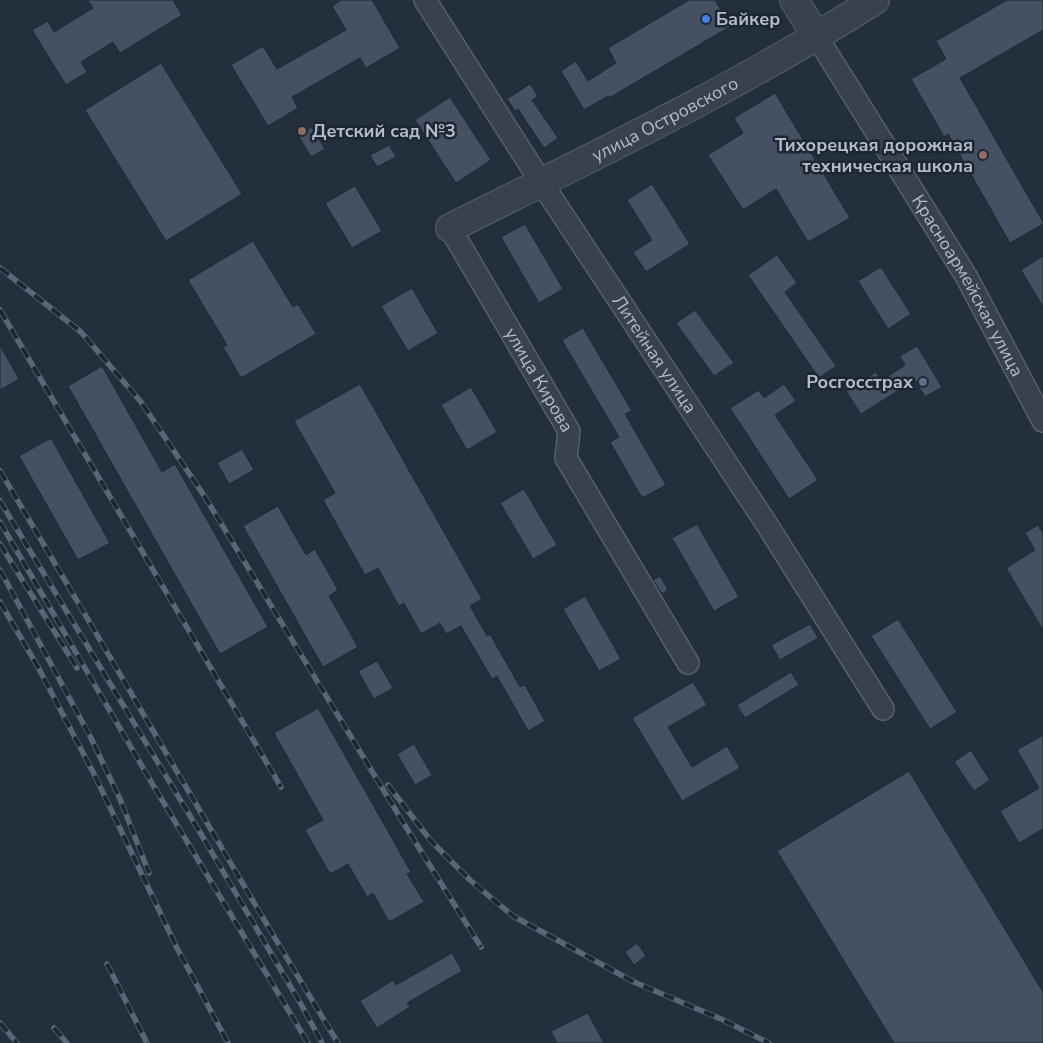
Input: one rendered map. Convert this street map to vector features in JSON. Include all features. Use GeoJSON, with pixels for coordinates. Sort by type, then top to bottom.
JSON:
{"type":"FeatureCollection","features":[{"type":"Feature","properties":{"kind":"street","name":"Литейная улица"},"geometry":{"type":"LineString","coordinates":[[425,0],[541,182],[766,523],[883,709]]}},
{"type":"Feature","properties":{"kind":"street","name":"Красноармейская улица"},"geometry":{"type":"LineString","coordinates":[[794,0],[966,276],[1043,421]]}},
{"type":"Feature","properties":{"kind":"street","name":"улица Островского"},"geometry":{"type":"LineString","coordinates":[[450,228],[666,120],[817,37],[875,0]]}},
{"type":"Feature","properties":{"kind":"street","name":"улица Кирова"},"geometry":{"type":"LineString","coordinates":[[450,228],[569,431],[566,458],[688,663]]}},
{"type":"Feature","properties":{"kind":"building"},"geometry":{"type":"Polygon","coordinates":[[[88,0],[173,0],[182,15],[120,53],[113,42],[81,62],[87,72],[66,85],[32,30],[48,21],[54,32],[93,8],[88,0]]]}},
{"type":"Feature","properties":{"kind":"building"},"geometry":{"type":"Polygon","coordinates":[[[341,0],[372,0],[400,48],[366,68],[360,58],[292,97],[298,108],[268,126],[231,65],[263,46],[277,69],[346,30],[332,6],[341,0]]]}},
{"type":"Feature","properties":{"kind":"building"},"geometry":{"type":"Polygon","coordinates":[[[689,0],[715,0],[731,26],[609,98],[608,96],[584,110],[561,71],[576,61],[588,81],[616,63],[608,48],[689,0]]]}},
{"type":"Feature","properties":{"kind":"building"},"geometry":{"type":"Polygon","coordinates":[[[1007,0],[1043,0],[1043,30],[960,78],[1043,222],[1043,224],[1010,243],[948,134],[944,137],[911,79],[946,59],[936,41],[1007,0]]]}},
{"type":"Feature","properties":{"kind":"building"},"geometry":{"type":"Polygon","coordinates":[[[161,63],[242,194],[166,241],[85,110],[161,63]]]}},
{"type":"Feature","properties":{"kind":"building"},"geometry":{"type":"Polygon","coordinates":[[[530,84],[538,96],[532,100],[558,138],[544,148],[518,109],[515,111],[507,99],[530,84]]]}},
{"type":"Feature","properties":{"kind":"building"},"geometry":{"type":"Polygon","coordinates":[[[775,93],[850,218],[808,242],[776,189],[743,210],[708,155],[743,133],[734,118],[775,93]]]}},
{"type":"Feature","properties":{"kind":"building"},"geometry":{"type":"Polygon","coordinates":[[[450,97],[491,160],[456,183],[415,120],[450,97]]]}},
{"type":"Feature","properties":{"kind":"building"},"geometry":{"type":"Polygon","coordinates":[[[312,127],[325,149],[311,157],[298,135],[312,127]]]}},
{"type":"Feature","properties":{"kind":"building"},"geometry":{"type":"Polygon","coordinates":[[[389,145],[396,157],[377,167],[370,155],[389,145]]]}},
{"type":"Feature","properties":{"kind":"building"},"geometry":{"type":"Polygon","coordinates":[[[652,184],[690,244],[646,272],[633,252],[652,240],[627,200],[652,184]]]}},
{"type":"Feature","properties":{"kind":"building"},"geometry":{"type":"Polygon","coordinates":[[[355,186],[382,231],[352,248],[325,203],[355,186]]]}},
{"type":"Feature","properties":{"kind":"building"},"geometry":{"type":"Polygon","coordinates":[[[525,224],[563,289],[539,303],[501,237],[525,224]]]}},
{"type":"Feature","properties":{"kind":"building"},"geometry":{"type":"Polygon","coordinates":[[[253,241],[293,307],[298,304],[316,334],[241,378],[223,347],[227,345],[188,280],[253,241]]]}},
{"type":"Feature","properties":{"kind":"building"},"geometry":{"type":"Polygon","coordinates":[[[777,255],[797,283],[785,292],[836,366],[819,378],[748,275],[777,255]]]}},
{"type":"Feature","properties":{"kind":"building"},"geometry":{"type":"Polygon","coordinates":[[[1043,256],[1043,307],[1021,270],[1043,256]]]}},
{"type":"Feature","properties":{"kind":"building"},"geometry":{"type":"Polygon","coordinates":[[[881,267],[911,314],[888,329],[858,281],[881,267]]]}},
{"type":"Feature","properties":{"kind":"building"},"geometry":{"type":"Polygon","coordinates":[[[412,288],[438,333],[408,351],[381,306],[412,288]]]}},
{"type":"Feature","properties":{"kind":"building"},"geometry":{"type":"Polygon","coordinates":[[[695,310],[734,363],[714,376],[676,323],[695,310]]]}},
{"type":"Feature","properties":{"kind":"building"},"geometry":{"type":"Polygon","coordinates":[[[583,328],[632,411],[625,414],[666,485],[642,498],[610,442],[619,437],[562,340],[583,328]]]}},
{"type":"Feature","properties":{"kind":"building"},"geometry":{"type":"Polygon","coordinates":[[[0,345],[19,379],[0,390],[0,345]]]}},
{"type":"Feature","properties":{"kind":"building"},"geometry":{"type":"Polygon","coordinates":[[[917,346],[942,387],[925,397],[915,380],[861,414],[846,391],[876,372],[881,381],[905,365],[900,356],[917,346]]]}},
{"type":"Feature","properties":{"kind":"building"},"geometry":{"type":"Polygon","coordinates":[[[102,366],[162,472],[175,464],[268,627],[220,654],[68,386],[102,366]]]}},
{"type":"Feature","properties":{"kind":"building"},"geometry":{"type":"Polygon","coordinates":[[[360,384],[482,599],[470,606],[487,636],[490,634],[520,687],[525,685],[545,721],[528,731],[497,676],[492,679],[461,626],[446,634],[440,623],[421,634],[404,603],[399,606],[378,568],[365,575],[323,500],[335,493],[294,421],[360,384]]]}},
{"type":"Feature","properties":{"kind":"building"},"geometry":{"type":"Polygon","coordinates":[[[784,384],[796,401],[775,415],[818,480],[789,499],[730,408],[759,390],[764,398],[784,384]]]}},
{"type":"Feature","properties":{"kind":"building"},"geometry":{"type":"Polygon","coordinates":[[[471,387],[497,432],[467,450],[441,405],[471,387]]]}},
{"type":"Feature","properties":{"kind":"building"},"geometry":{"type":"Polygon","coordinates":[[[51,438],[110,543],[78,560],[19,456],[51,438]]]}},
{"type":"Feature","properties":{"kind":"building"},"geometry":{"type":"Polygon","coordinates":[[[242,449],[254,470],[229,484],[217,463],[242,449]]]}},
{"type":"Feature","properties":{"kind":"building"},"geometry":{"type":"Polygon","coordinates":[[[524,489],[557,545],[533,559],[500,503],[524,489]]]}},
{"type":"Feature","properties":{"kind":"building"},"geometry":{"type":"Polygon","coordinates":[[[278,506],[306,555],[315,549],[338,590],[329,596],[358,647],[323,667],[243,526],[278,506]]]}},
{"type":"Feature","properties":{"kind":"building"},"geometry":{"type":"Polygon","coordinates":[[[697,524],[739,597],[714,611],[672,538],[697,524]]]}},
{"type":"Feature","properties":{"kind":"building"},"geometry":{"type":"Polygon","coordinates":[[[1038,525],[1043,533],[1043,630],[1006,568],[1035,550],[1025,533],[1038,525]]]}},
{"type":"Feature","properties":{"kind":"building"},"geometry":{"type":"Polygon","coordinates":[[[660,576],[668,590],[662,594],[653,580],[660,576]]]}},
{"type":"Feature","properties":{"kind":"building"},"geometry":{"type":"Polygon","coordinates":[[[585,596],[621,659],[599,671],[563,609],[585,596]]]}},
{"type":"Feature","properties":{"kind":"building"},"geometry":{"type":"Polygon","coordinates":[[[898,619],[957,712],[930,729],[871,636],[898,619]]]}},
{"type":"Feature","properties":{"kind":"building"},"geometry":{"type":"Polygon","coordinates":[[[810,624],[818,638],[780,660],[771,645],[810,624]]]}},
{"type":"Feature","properties":{"kind":"building"},"geometry":{"type":"Polygon","coordinates":[[[377,661],[393,688],[374,699],[358,671],[377,661]]]}},
{"type":"Feature","properties":{"kind":"building"},"geometry":{"type":"Polygon","coordinates":[[[791,672],[799,685],[745,718],[737,705],[791,672]]]}},
{"type":"Feature","properties":{"kind":"building"},"geometry":{"type":"Polygon","coordinates":[[[693,682],[707,705],[668,727],[692,767],[727,746],[740,768],[682,801],[632,718],[693,682]]]}},
{"type":"Feature","properties":{"kind":"building"},"geometry":{"type":"Polygon","coordinates":[[[318,708],[411,872],[407,874],[424,902],[389,922],[373,893],[367,897],[348,864],[330,874],[305,830],[323,820],[274,733],[318,708]]]}},
{"type":"Feature","properties":{"kind":"building"},"geometry":{"type":"Polygon","coordinates":[[[1043,735],[1043,829],[1019,843],[1000,811],[1039,788],[1017,750],[1043,735]]]}},
{"type":"Feature","properties":{"kind":"building"},"geometry":{"type":"Polygon","coordinates":[[[414,744],[432,775],[415,785],[397,754],[414,744]]]}},
{"type":"Feature","properties":{"kind":"building"},"geometry":{"type":"Polygon","coordinates":[[[971,750],[990,780],[974,791],[954,762],[971,750]]]}},
{"type":"Feature","properties":{"kind":"building"},"geometry":{"type":"Polygon","coordinates":[[[909,771],[1043,992],[1043,1043],[894,1043],[777,851],[909,771]]]}},
{"type":"Feature","properties":{"kind":"building"},"geometry":{"type":"Polygon","coordinates":[[[637,943],[646,956],[634,965],[625,952],[637,943]]]}},
{"type":"Feature","properties":{"kind":"building"},"geometry":{"type":"Polygon","coordinates":[[[452,953],[462,971],[407,1003],[410,1007],[377,1028],[360,1001],[393,980],[396,985],[452,953]]]}},
{"type":"Feature","properties":{"kind":"building"},"geometry":{"type":"Polygon","coordinates":[[[588,1013],[604,1043],[557,1043],[551,1031],[588,1013]]]}},
{"type":"Feature","properties":{"kind":"railway"},"geometry":{"type":"LineString","coordinates":[[0,268],[81,332],[141,402],[205,497],[481,947]]}},
{"type":"Feature","properties":{"kind":"railway"},"geometry":{"type":"LineString","coordinates":[[0,310],[281,787]]}},
{"type":"Feature","properties":{"kind":"railway"},"geometry":{"type":"LineString","coordinates":[[0,471],[338,1043]]}},
{"type":"Feature","properties":{"kind":"railway"},"geometry":{"type":"LineString","coordinates":[[0,501],[204,839],[322,1043]]}},
{"type":"Feature","properties":{"kind":"railway"},"geometry":{"type":"LineString","coordinates":[[0,522],[153,785],[308,1043]]}},
{"type":"Feature","properties":{"kind":"railway"},"geometry":{"type":"LineString","coordinates":[[0,544],[77,668]]}},
{"type":"Feature","properties":{"kind":"railway"},"geometry":{"type":"LineString","coordinates":[[0,570],[91,738],[120,799],[149,873]]}},
{"type":"Feature","properties":{"kind":"railway"},"geometry":{"type":"LineString","coordinates":[[0,602],[38,667],[94,774],[177,948],[228,1043]]}},
{"type":"Feature","properties":{"kind":"railway"},"geometry":{"type":"LineString","coordinates":[[388,785],[431,841],[471,881],[513,916],[634,982],[721,1019],[769,1043]]}},
{"type":"Feature","properties":{"kind":"railway"},"geometry":{"type":"LineString","coordinates":[[107,964],[147,1043]]}},
{"type":"Feature","properties":{"kind":"railway"},"geometry":{"type":"LineString","coordinates":[[0,1023],[17,1043]]}},
{"type":"Feature","properties":{"kind":"railway"},"geometry":{"type":"LineString","coordinates":[[54,1028],[67,1043]]}},
{"type":"Feature","properties":{"kind":"place","name":"Байкер"},"geometry":{"type":"Point","coordinates":[706,19]}},
{"type":"Feature","properties":{"kind":"place","name":"Детский сад №3"},"geometry":{"type":"Point","coordinates":[302,131]}},
{"type":"Feature","properties":{"kind":"place","name":"Тихорецкая дорожная техническая школа"},"geometry":{"type":"Point","coordinates":[983,155]}},
{"type":"Feature","properties":{"kind":"place","name":"Росгосстрах"},"geometry":{"type":"Point","coordinates":[923,382]}}]}
